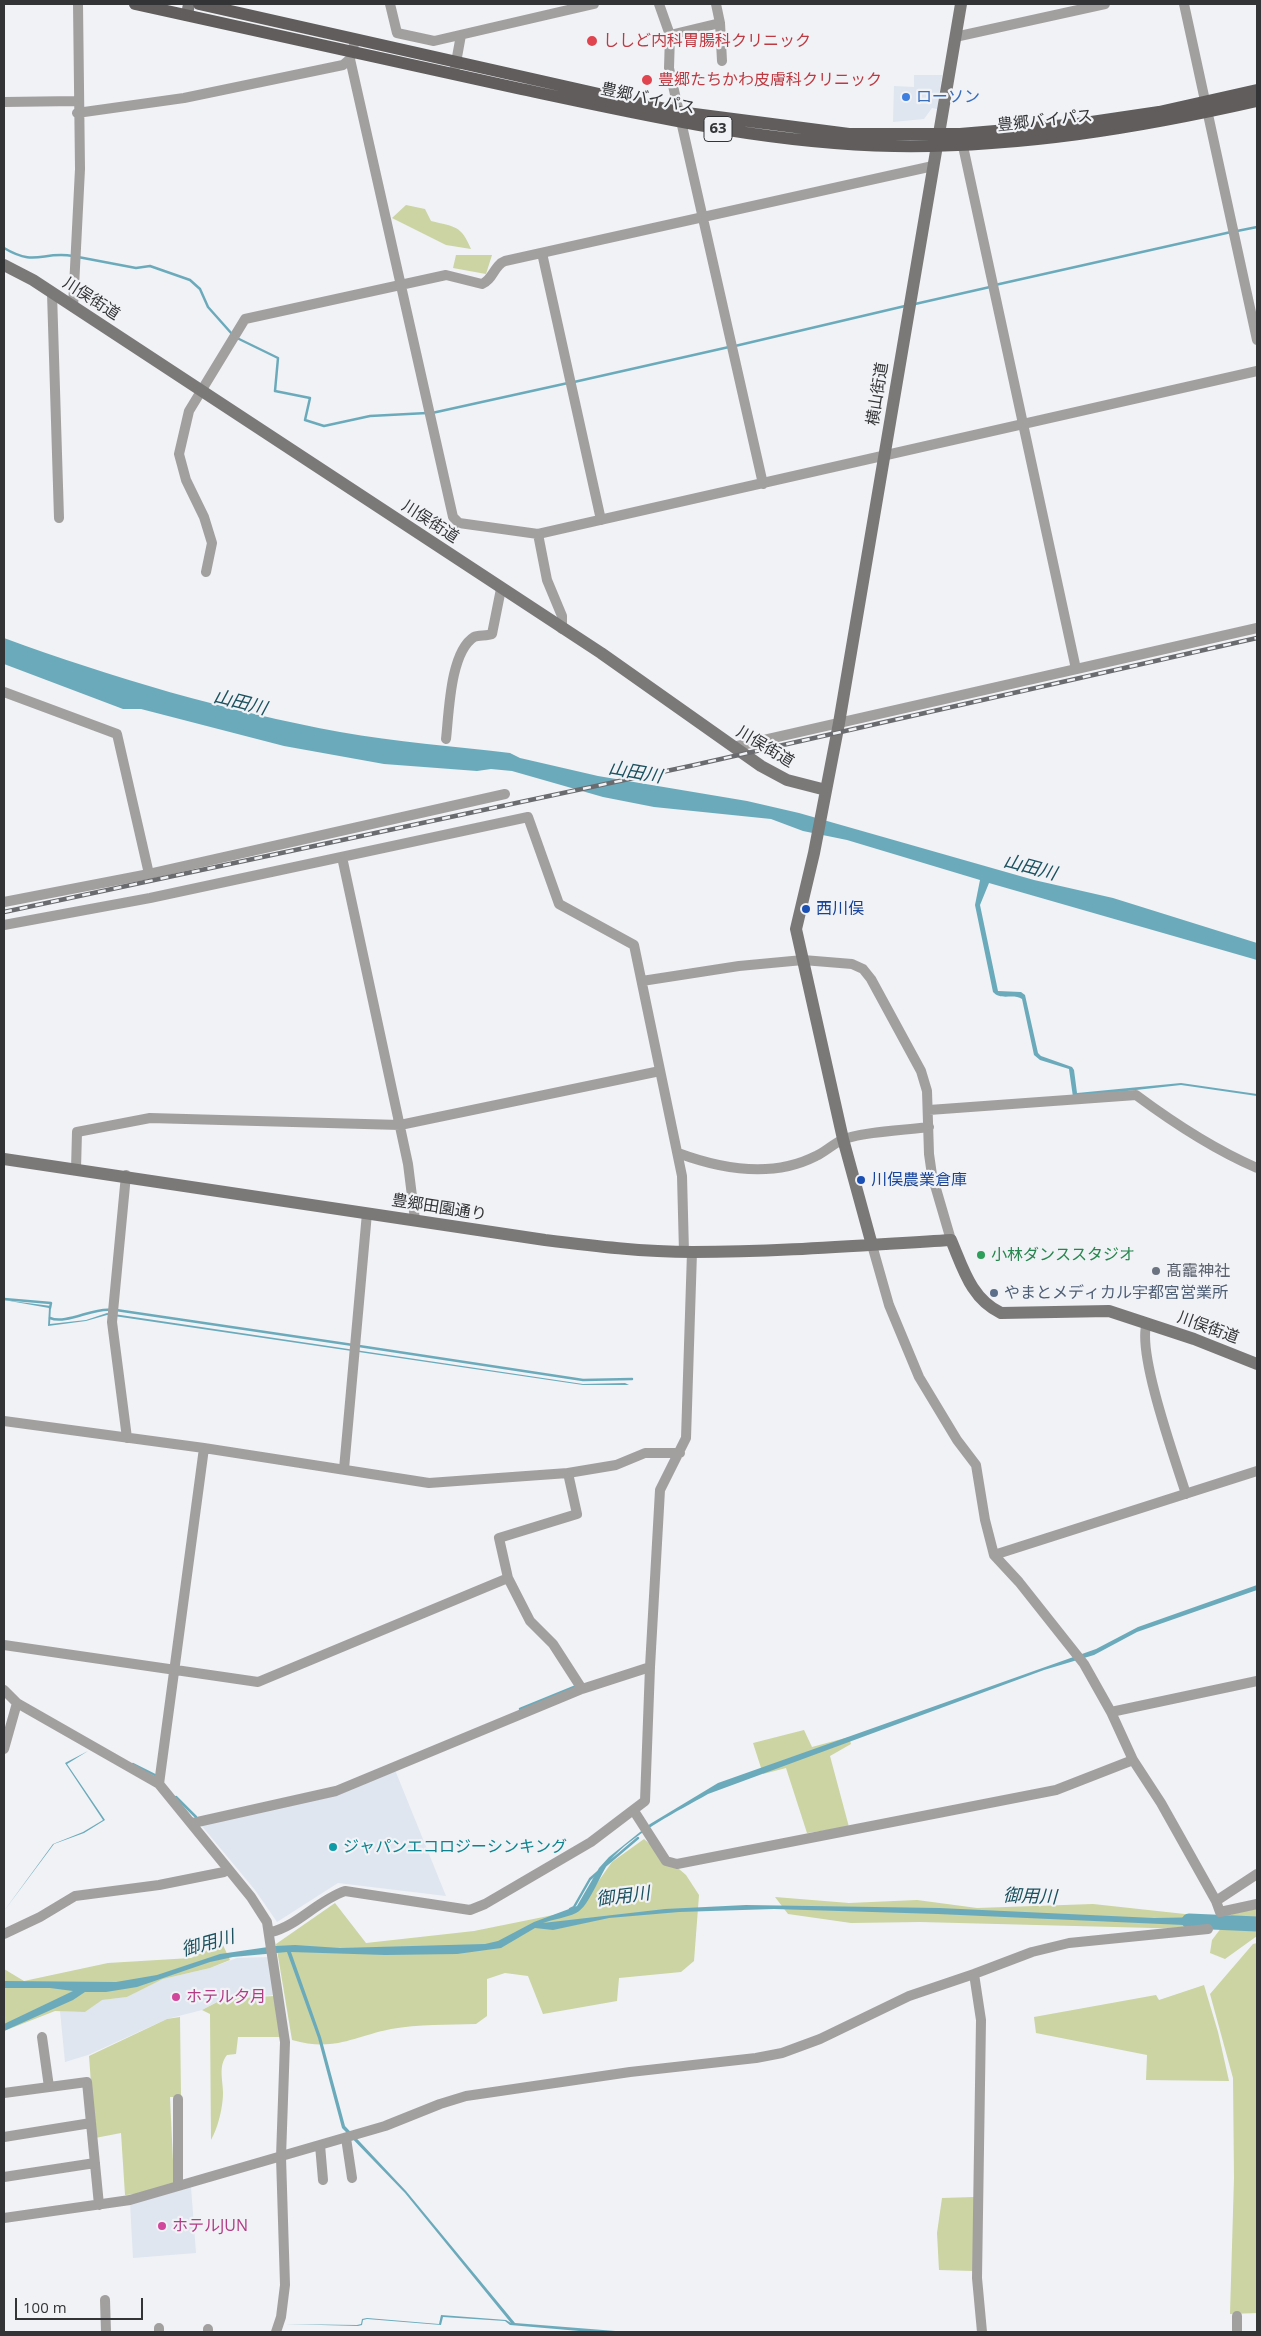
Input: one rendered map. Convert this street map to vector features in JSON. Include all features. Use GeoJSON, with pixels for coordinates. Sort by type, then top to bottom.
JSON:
{"type":"FeatureCollection","features":[{"type":"Feature","properties":{"kind":"main road","name":"63"},"geometry":{"type":"LineString","coordinates":[[135,4],[188,10]]}},
{"type":"Feature","properties":{"kind":"main road","name":"豊郷バイパス"},"geometry":{"type":"LineString","coordinates":[[199,4],[247,16],[353,51]]}},
{"type":"Feature","properties":{"kind":"main road","name":"横山街道"},"geometry":{"type":"LineString","coordinates":[[826,790],[840,723],[961,4]]}},
{"type":"Feature","properties":{"kind":"main road","name":"豊郷バイパス"},"geometry":{"type":"LineString","coordinates":[[188,10],[353,51],[455,69],[681,118],[849,134],[961,139],[1257,101]]}},
{"type":"Feature","properties":{"kind":"main road","name":"豊郷バイパス"},"geometry":{"type":"LineString","coordinates":[[1206,107],[1257,90]]}},
{"type":"Feature","properties":{"kind":"main road","name":"川俣街道"},"geometry":{"type":"LineString","coordinates":[[4,265],[52,293],[502,589],[733,747],[780,777],[804,786],[826,790]]}},
{"type":"Feature","properties":{"kind":"main road"},"geometry":{"type":"LineString","coordinates":[[826,790],[816,847],[796,929],[843,1139],[872,1245],[951,1240]]}},
{"type":"Feature","properties":{"kind":"main road","name":"豊郷田園通り"},"geometry":{"type":"LineString","coordinates":[[4,1159],[126,1175],[367,1213],[617,1249],[688,1252],[815,1249],[872,1245]]}},
{"type":"Feature","properties":{"kind":"main road","name":"川俣街道"},"geometry":{"type":"LineString","coordinates":[[951,1240],[979,1298],[989,1307],[1001,1313],[1109,1311],[1147,1322],[1257,1363]]}},
{"type":"Feature","properties":{"kind":"street"},"geometry":{"type":"LineString","coordinates":[[73,307],[80,169],[77,113],[78,4]]}},
{"type":"Feature","properties":{"kind":"street"},"geometry":{"type":"LineString","coordinates":[[235,4],[247,16]]}},
{"type":"Feature","properties":{"kind":"street"},"geometry":{"type":"LineString","coordinates":[[390,4],[396,33],[434,41],[594,4]]}},
{"type":"Feature","properties":{"kind":"street"},"geometry":{"type":"LineString","coordinates":[[659,4],[670,35],[669,68],[763,484]]}},
{"type":"Feature","properties":{"kind":"street"},"geometry":{"type":"LineString","coordinates":[[716,4],[720,24],[722,61]]}},
{"type":"Feature","properties":{"kind":"street"},"geometry":{"type":"LineString","coordinates":[[955,38],[1105,4]]}},
{"type":"Feature","properties":{"kind":"street"},"geometry":{"type":"LineString","coordinates":[[1184,4],[1257,340]]}},
{"type":"Feature","properties":{"kind":"street"},"geometry":{"type":"LineString","coordinates":[[670,35],[720,24]]}},
{"type":"Feature","properties":{"kind":"street"},"geometry":{"type":"LineString","coordinates":[[455,69],[461,35]]}},
{"type":"Feature","properties":{"kind":"street"},"geometry":{"type":"LineString","coordinates":[[77,113],[184,98],[343,65],[353,51]]}},
{"type":"Feature","properties":{"kind":"street"},"geometry":{"type":"LineString","coordinates":[[353,51],[400,284],[453,517],[459,523],[538,534],[885,456],[1021,423],[1257,372]]}},
{"type":"Feature","properties":{"kind":"street"},"geometry":{"type":"LineString","coordinates":[[4,102],[77,102]]}},
{"type":"Feature","properties":{"kind":"street"},"geometry":{"type":"LineString","coordinates":[[961,139],[1021,423],[1076,669]]}},
{"type":"Feature","properties":{"kind":"street"},"geometry":{"type":"LineString","coordinates":[[206,572],[212,543],[204,517],[186,480],[179,454],[189,411],[203,392],[245,319],[446,275],[482,284],[487,282],[500,263],[933,166]]}},
{"type":"Feature","properties":{"kind":"street"},"geometry":{"type":"LineString","coordinates":[[542,253],[600,520]]}},
{"type":"Feature","properties":{"kind":"street"},"geometry":{"type":"LineString","coordinates":[[52,293],[59,518]]}},
{"type":"Feature","properties":{"kind":"street"},"geometry":{"type":"LineString","coordinates":[[538,534],[547,580],[562,616],[562,629]]}},
{"type":"Feature","properties":{"kind":"street"},"geometry":{"type":"LineString","coordinates":[[446,739],[455,669],[470,640],[475,636],[492,634],[502,589]]}},
{"type":"Feature","properties":{"kind":"street"},"geometry":{"type":"LineString","coordinates":[[733,747],[1257,628]]}},
{"type":"Feature","properties":{"kind":"street"},"geometry":{"type":"LineString","coordinates":[[4,692],[117,734],[150,874]]}},
{"type":"Feature","properties":{"kind":"street"},"geometry":{"type":"LineString","coordinates":[[4,902],[150,874],[505,794]]}},
{"type":"Feature","properties":{"kind":"street"},"geometry":{"type":"LineString","coordinates":[[4,925],[150,898],[528,817],[559,904],[634,945],[678,1153],[682,1176],[688,1252],[686,1438],[660,1490],[645,1801],[591,1842],[486,1904],[470,1910],[345,1891],[328,1897],[281,1929],[270,1932]]}},
{"type":"Feature","properties":{"kind":"street"},"geometry":{"type":"LineString","coordinates":[[342,858],[408,1164],[415,1220]]}},
{"type":"Feature","properties":{"kind":"street","name":"川俣街道"},"geometry":{"type":"LineString","coordinates":[[642,981],[739,966],[803,960],[852,964],[862,969],[867,974],[921,1071],[930,1110],[929,1154],[932,1175],[951,1240]]}},
{"type":"Feature","properties":{"kind":"street"},"geometry":{"type":"LineString","coordinates":[[76,1169],[77,1132],[150,1118],[400,1126],[660,1071]]}},
{"type":"Feature","properties":{"kind":"street"},"geometry":{"type":"LineString","coordinates":[[930,1110],[1136,1095],[1188,1133],[1225,1154],[1257,1168]]}},
{"type":"Feature","properties":{"kind":"street"},"geometry":{"type":"LineString","coordinates":[[678,1153],[703,1162],[765,1170],[794,1165],[843,1139],[929,1127]]}},
{"type":"Feature","properties":{"kind":"street"},"geometry":{"type":"LineString","coordinates":[[126,1175],[112,1322],[127,1438]]}},
{"type":"Feature","properties":{"kind":"street"},"geometry":{"type":"LineString","coordinates":[[344,1470],[367,1213]]}},
{"type":"Feature","properties":{"kind":"street"},"geometry":{"type":"LineString","coordinates":[[872,1245],[889,1305],[919,1377],[957,1440],[976,1465],[985,1520],[994,1555],[1019,1582],[1084,1664],[1111,1712],[1133,1760],[1161,1803],[1216,1901],[1220,1912],[1257,1904]]}},
{"type":"Feature","properties":{"kind":"street"},"geometry":{"type":"LineString","coordinates":[[1147,1322],[1149,1364],[1156,1397],[1186,1494]]}},
{"type":"Feature","properties":{"kind":"street"},"geometry":{"type":"LineString","coordinates":[[4,1421],[204,1448],[429,1483],[568,1473],[616,1465],[645,1453],[680,1453]]}},
{"type":"Feature","properties":{"kind":"street"},"geometry":{"type":"LineString","coordinates":[[159,1784],[204,1448]]}},
{"type":"Feature","properties":{"kind":"street"},"geometry":{"type":"LineString","coordinates":[[994,1555],[1257,1471]]}},
{"type":"Feature","properties":{"kind":"street"},"geometry":{"type":"LineString","coordinates":[[568,1473],[577,1514],[499,1538],[508,1578],[530,1621],[553,1644],[582,1689]]}},
{"type":"Feature","properties":{"kind":"street"},"geometry":{"type":"LineString","coordinates":[[4,1645],[258,1682],[508,1578]]}},
{"type":"Feature","properties":{"kind":"street"},"geometry":{"type":"LineString","coordinates":[[193,1823],[336,1792],[582,1689],[650,1667]]}},
{"type":"Feature","properties":{"kind":"street"},"geometry":{"type":"LineString","coordinates":[[1111,1712],[1257,1681]]}},
{"type":"Feature","properties":{"kind":"street"},"geometry":{"type":"LineString","coordinates":[[4,1690],[17,1703],[159,1784],[252,1897],[268,1922],[285,2042],[281,2157],[285,2285],[281,2316],[276,2332]]}},
{"type":"Feature","properties":{"kind":"street"},"geometry":{"type":"LineString","coordinates":[[4,1749],[17,1703]]}},
{"type":"Feature","properties":{"kind":"street"},"geometry":{"type":"LineString","coordinates":[[634,1811],[666,1861],[677,1864],[1056,1790],[1133,1760]]}},
{"type":"Feature","properties":{"kind":"street"},"geometry":{"type":"LineString","coordinates":[[4,1934],[40,1917],[75,1896],[159,1885],[224,1872],[228,1869]]}},
{"type":"Feature","properties":{"kind":"street"},"geometry":{"type":"LineString","coordinates":[[1216,1901],[1257,1874]]}},
{"type":"Feature","properties":{"kind":"street"},"geometry":{"type":"LineString","coordinates":[[4,2218],[130,2200],[385,2126],[440,2104],[466,2096],[630,2072],[756,2058],[782,2053],[820,2039],[909,1996],[1032,1952],[1069,1943],[1208,1929]]}},
{"type":"Feature","properties":{"kind":"street"},"geometry":{"type":"LineString","coordinates":[[974,1974],[981,2020],[977,2278],[982,2332]]}},
{"type":"Feature","properties":{"kind":"street"},"geometry":{"type":"LineString","coordinates":[[42,2038],[48,2087]]}},
{"type":"Feature","properties":{"kind":"street"},"geometry":{"type":"LineString","coordinates":[[4,2094],[87,2082],[99,2205]]}},
{"type":"Feature","properties":{"kind":"street"},"geometry":{"type":"LineString","coordinates":[[178,2098],[178,2186]]}},
{"type":"Feature","properties":{"kind":"street"},"geometry":{"type":"LineString","coordinates":[[4,2137],[91,2124]]}},
{"type":"Feature","properties":{"kind":"street"},"geometry":{"type":"LineString","coordinates":[[346,2138],[352,2178]]}},
{"type":"Feature","properties":{"kind":"street"},"geometry":{"type":"LineString","coordinates":[[320,2145],[322,2180]]}},
{"type":"Feature","properties":{"kind":"street"},"geometry":{"type":"LineString","coordinates":[[4,2178],[95,2163]]}},
{"type":"Feature","properties":{"kind":"street"},"geometry":{"type":"LineString","coordinates":[[105,2300],[106,2332]]}},
{"type":"Feature","properties":{"kind":"street"},"geometry":{"type":"LineString","coordinates":[[1237,2316],[1237,2332]]}},
{"type":"Feature","properties":{"kind":"shaded area"},"geometry":{"type":"Polygon","coordinates":[[[914,75],[942,75],[937,109],[932,108],[924,119],[893,122],[894,86],[914,87],[914,75]]]}},
{"type":"Feature","properties":{"kind":"shaded area"},"geometry":{"type":"Polygon","coordinates":[[[395,1770],[446,1896],[338,1883],[277,1922],[255,1890],[201,1825],[395,1770]]]}},
{"type":"Feature","properties":{"kind":"shaded area","name":"ホテル夕月"},"geometry":{"type":"Polygon","coordinates":[[[270,1957],[275,1995],[222,1999],[202,2010],[167,2019],[88,2055],[65,2062],[60,2011],[85,2012],[101,2000],[127,1997],[163,1979],[210,1968],[237,1958],[270,1957]]]}},
{"type":"Feature","properties":{"kind":"shaded area"},"geometry":{"type":"Polygon","coordinates":[[[191,2187],[196,2253],[133,2258],[130,2202],[191,2187]]]}},
{"type":"Feature","properties":{"kind":"green space"},"geometry":{"type":"Polygon","coordinates":[[[406,205],[425,209],[431,221],[456,228],[464,235],[471,249],[446,245],[392,218],[406,205]]]}},
{"type":"Feature","properties":{"kind":"green space"},"geometry":{"type":"Polygon","coordinates":[[[456,255],[492,255],[486,274],[453,268],[456,255]]]}},
{"type":"Feature","properties":{"kind":"green space"},"geometry":{"type":"Polygon","coordinates":[[[804,1730],[812,1747],[849,1737],[851,1744],[830,1756],[849,1827],[807,1833],[786,1768],[763,1774],[753,1743],[804,1730]]]}},
{"type":"Feature","properties":{"kind":"green space"},"geometry":{"type":"Polygon","coordinates":[[[644,1839],[686,1875],[699,1895],[694,1961],[681,1972],[619,1978],[617,2001],[543,2014],[528,1976],[505,1973],[487,1979],[487,2016],[476,2024],[401,2027],[331,2044],[292,2040],[276,1944],[335,1903],[366,1943],[474,1931],[578,1910],[612,1862],[644,1839]]]}},
{"type":"Feature","properties":{"kind":"green space"},"geometry":{"type":"Polygon","coordinates":[[[775,1897],[849,1903],[917,1900],[977,1908],[1093,1904],[1194,1915],[1195,1923],[1192,1929],[920,1922],[851,1923],[788,1914],[775,1897]]]}},
{"type":"Feature","properties":{"kind":"green space"},"geometry":{"type":"Polygon","coordinates":[[[1257,1902],[1257,1936],[1225,1959],[1210,1953],[1212,1940],[1231,1915],[1241,1907],[1257,1902]]]}},
{"type":"Feature","properties":{"kind":"green space"},"geometry":{"type":"Polygon","coordinates":[[[222,1943],[230,1960],[210,1968],[163,1979],[127,1997],[102,2000],[85,2012],[55,2011],[4,2031],[4,1969],[24,1981],[108,1963],[191,1958],[222,1943]]]}},
{"type":"Feature","properties":{"kind":"green space"},"geometry":{"type":"Polygon","coordinates":[[[1257,1943],[1257,2313],[1230,2314],[1234,2178],[1233,2078],[1210,1994],[1253,1944],[1257,1943]]]}},
{"type":"Feature","properties":{"kind":"green space"},"geometry":{"type":"Polygon","coordinates":[[[1204,1985],[1218,2032],[1229,2081],[1146,2080],[1147,2055],[1036,2033],[1034,2017],[1156,1995],[1159,2000],[1204,1985]]]}},
{"type":"Feature","properties":{"kind":"green space"},"geometry":{"type":"Polygon","coordinates":[[[275,1996],[282,2037],[238,2037],[236,2054],[227,2055],[224,2059],[222,2105],[218,2124],[211,2140],[210,2014],[202,2010],[223,1999],[275,1996]]]}},
{"type":"Feature","properties":{"kind":"green space"},"geometry":{"type":"Polygon","coordinates":[[[180,2017],[181,2097],[170,2097],[174,2183],[139,2194],[125,2195],[121,2133],[95,2138],[89,2056],[167,2019],[180,2017]]]}},
{"type":"Feature","properties":{"kind":"green space"},"geometry":{"type":"Polygon","coordinates":[[[974,2197],[974,2271],[939,2270],[937,2233],[942,2198],[974,2197]]]}},
{"type":"Feature","properties":{"kind":"water"},"geometry":{"type":"Polygon","coordinates":[[[4,638],[128,680],[212,704],[297,724],[382,739],[510,753],[520,758],[598,776],[747,801],[799,813],[1034,880],[1113,898],[1257,943],[1257,960],[989,883],[980,905],[998,991],[1021,992],[1025,995],[1038,1053],[1041,1056],[1072,1067],[1077,1093],[1181,1083],[1257,1094],[1257,1096],[1181,1085],[1073,1097],[1069,1069],[1040,1060],[1034,1055],[1022,999],[1018,997],[1003,997],[993,992],[975,905],[980,880],[847,840],[803,831],[771,819],[654,807],[603,797],[512,771],[491,769],[477,771],[384,764],[284,746],[141,709],[123,709],[4,664],[4,638]]]}},
{"type":"Feature","properties":{"kind":"water"},"geometry":{"type":"Polygon","coordinates":[[[4,1300],[51,1306],[50,1324],[86,1320],[107,1313],[583,1384],[625,1383],[629,1385],[583,1385],[107,1315],[86,1321],[48,1326],[49,1308],[4,1300]]]}},
{"type":"Feature","properties":{"kind":"water"},"geometry":{"type":"Polygon","coordinates":[[[1257,1585],[1257,1590],[1137,1632],[1094,1655],[1044,1670],[708,1794],[659,1822],[635,1838],[614,1856],[591,1896],[576,1913],[543,1923],[665,1909],[746,1905],[939,1908],[1154,1918],[1211,1917],[1206,1926],[774,1909],[679,1912],[609,1918],[553,1930],[535,1928],[501,1948],[457,1954],[385,1955],[291,1952],[321,2037],[345,2126],[406,2191],[515,2323],[628,2332],[591,2332],[510,2325],[505,2321],[443,2317],[441,2325],[367,2319],[363,2320],[362,2325],[358,2326],[285,2324],[357,2325],[361,2324],[362,2319],[367,2318],[439,2324],[441,2315],[506,2320],[511,2323],[405,2193],[342,2128],[318,2038],[287,1952],[233,1957],[210,1962],[137,1987],[106,1992],[85,1992],[73,2000],[4,2031],[4,2024],[73,1991],[50,1988],[4,1988],[4,1981],[116,1982],[157,1975],[220,1954],[275,1946],[295,1945],[340,1948],[485,1944],[498,1941],[534,1922],[577,1906],[599,1868],[609,1857],[650,1824],[718,1783],[1096,1649],[1138,1627],[1257,1585]]]}},
{"type":"Feature","properties":{"kind":"water"},"geometry":{"type":"Polygon","coordinates":[[[88,1751],[67,1764],[105,1820],[84,1833],[54,1844],[4,1911],[53,1844],[83,1832],[103,1820],[65,1763],[88,1751]]]}},
{"type":"Feature","properties":{"kind":"waterway"},"geometry":{"type":"LineString","coordinates":[[1237,231],[1257,227]]}},
{"type":"Feature","properties":{"kind":"waterway"},"geometry":{"type":"LineString","coordinates":[[995,285],[1231,232]]}},
{"type":"Feature","properties":{"kind":"waterway"},"geometry":{"type":"LineString","coordinates":[[4,248],[15,254],[31,258],[53,255],[73,256]]}},
{"type":"Feature","properties":{"kind":"waterway"},"geometry":{"type":"LineString","coordinates":[[78,257],[136,268],[150,266],[190,280],[200,289],[208,307],[232,334]]}},
{"type":"Feature","properties":{"kind":"waterway"},"geometry":{"type":"LineString","coordinates":[[915,304],[990,287]]}},
{"type":"Feature","properties":{"kind":"waterway"},"geometry":{"type":"LineString","coordinates":[[735,346],[905,306]]}},
{"type":"Feature","properties":{"kind":"waterway"},"geometry":{"type":"LineString","coordinates":[[237,338],[278,358],[275,391],[310,398],[305,420],[324,426],[370,416],[427,413]]}},
{"type":"Feature","properties":{"kind":"waterway"},"geometry":{"type":"LineString","coordinates":[[574,382],[729,347]]}},
{"type":"Feature","properties":{"kind":"waterway"},"geometry":{"type":"LineString","coordinates":[[432,413],[568,383]]}},
{"type":"Feature","properties":{"kind":"waterway"},"geometry":{"type":"LineString","coordinates":[[4,1299],[51,1303],[50,1308]]}},
{"type":"Feature","properties":{"kind":"waterway"},"geometry":{"type":"LineString","coordinates":[[50,1318],[57,1320],[97,1311],[111,1310]]}},
{"type":"Feature","properties":{"kind":"waterway"},"geometry":{"type":"LineString","coordinates":[[116,1310],[353,1345]]}},
{"type":"Feature","properties":{"kind":"waterway"},"geometry":{"type":"LineString","coordinates":[[359,1346],[583,1380],[632,1379]]}},
{"type":"Feature","properties":{"kind":"waterway"},"geometry":{"type":"LineString","coordinates":[[520,1709],[574,1687]]}},
{"type":"Feature","properties":{"kind":"waterway"},"geometry":{"type":"LineString","coordinates":[[133,1764],[157,1776]]}},
{"type":"Feature","properties":{"kind":"waterway"},"geometry":{"type":"LineString","coordinates":[[176,1797],[196,1817]]}},
{"type":"Feature","properties":{"kind":"waterway"},"geometry":{"type":"LineString","coordinates":[[606,1865],[638,1838]]}},
{"type":"Feature","properties":{"kind":"waterway"},"geometry":{"type":"LineString","coordinates":[[570,1909],[574,1907],[590,1879],[598,1872]]}},
{"type":"Feature","properties":{"kind":"waterway","name":"御用川"},"geometry":{"type":"LineString","coordinates":[[1189,1921],[1257,1924]]}},
{"type":"Feature","properties":{"kind":"railway"},"geometry":{"type":"LineString","coordinates":[[4,912],[690,766],[1257,638]]}},
{"type":"Feature","properties":{"kind":"place","name":"ししど内科胃腸科クリニック"},"geometry":{"type":"Point","coordinates":[592,41]}},
{"type":"Feature","properties":{"kind":"place","name":"豊郷たちかわ皮膚科クリニック"},"geometry":{"type":"Point","coordinates":[647,80]}},
{"type":"Feature","properties":{"kind":"place","name":"ローソン"},"geometry":{"type":"Point","coordinates":[906,97]}},
{"type":"Feature","properties":{"kind":"place","name":"西川俣"},"geometry":{"type":"Point","coordinates":[806,909]}},
{"type":"Feature","properties":{"kind":"place","name":"川俣農業倉庫"},"geometry":{"type":"Point","coordinates":[861,1180]}},
{"type":"Feature","properties":{"kind":"place","name":"小林ダンススタジオ"},"geometry":{"type":"Point","coordinates":[981,1255]}},
{"type":"Feature","properties":{"kind":"place","name":"髙靇神社"},"geometry":{"type":"Point","coordinates":[1156,1271]}},
{"type":"Feature","properties":{"kind":"place","name":"やまとメディカル宇都宮営業所"},"geometry":{"type":"Point","coordinates":[994,1293]}},
{"type":"Feature","properties":{"kind":"place","name":"ジャパンエコロジーシンキング"},"geometry":{"type":"Point","coordinates":[333,1847]}},
{"type":"Feature","properties":{"kind":"place","name":"ホテル夕月"},"geometry":{"type":"Point","coordinates":[176,1997]}},
{"type":"Feature","properties":{"kind":"place","name":"ホテルJUN"},"geometry":{"type":"Point","coordinates":[162,2226]}},
{"type":"Feature","properties":{"kind":"water label","name":"山田川"},"geometry":{"type":"Point","coordinates":[240,703]}},
{"type":"Feature","properties":{"kind":"water label","name":"山田川"},"geometry":{"type":"Point","coordinates":[635,773]}},
{"type":"Feature","properties":{"kind":"water label","name":"山田川"},"geometry":{"type":"Point","coordinates":[1030,868]}}]}
